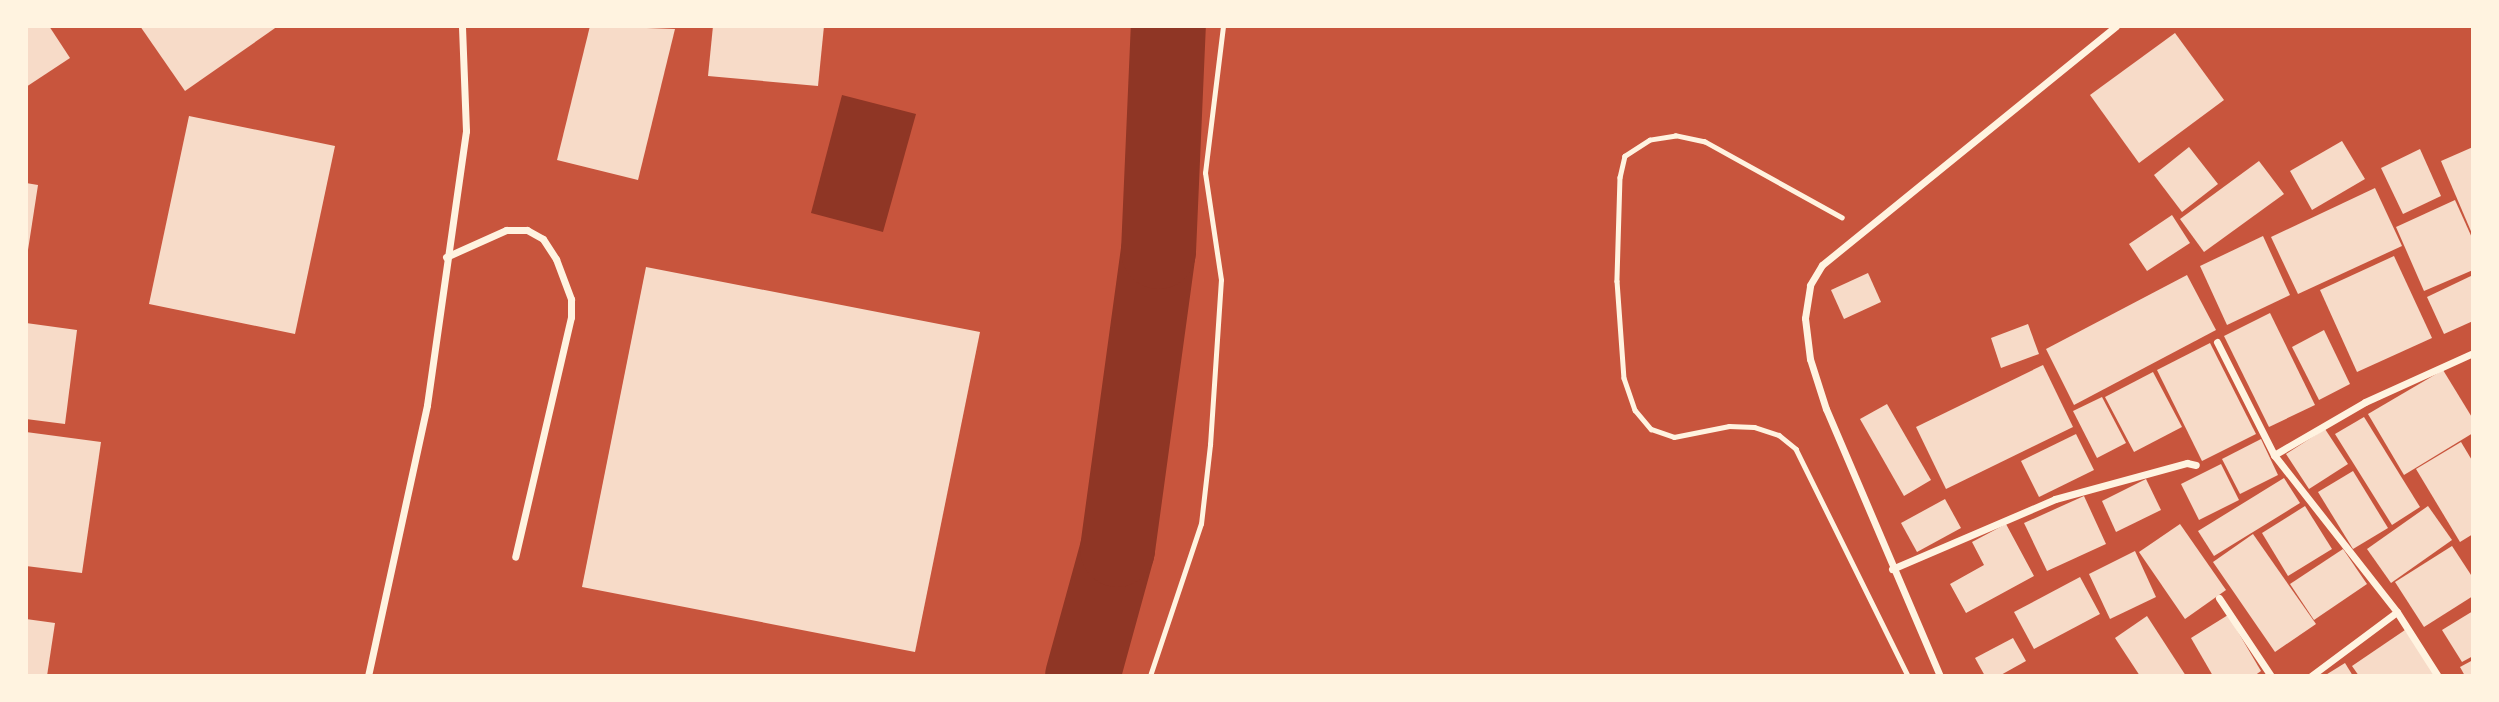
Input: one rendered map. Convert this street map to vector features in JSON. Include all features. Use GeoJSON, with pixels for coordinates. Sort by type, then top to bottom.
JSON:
{"type":"FeatureCollection","features":[{"type":"Feature","properties":{"kind":"street"},"geometry":{"type":"LineString","coordinates":[[369,676],[427,405],[466,131],[461,26]]}},
{"type":"Feature","properties":{"kind":"street"},"geometry":{"type":"LineString","coordinates":[[1940,676],[1892,569],[1810,359],[1805,318],[1811,285],[1822,265],[2116,26]]}},
{"type":"Feature","properties":{"kind":"street"},"geometry":{"type":"LineString","coordinates":[[446,257],[506,230],[527,230],[542,239],[556,259],[571,299],[571,317],[515,557]]}},
{"type":"Feature","properties":{"kind":"street"},"geometry":{"type":"LineString","coordinates":[[2217,342],[2274,455],[2397,612],[2438,676]]}},
{"type":"Feature","properties":{"kind":"street"},"geometry":{"type":"LineString","coordinates":[[2274,455],[2365,402],[2473,353]]}},
{"type":"Feature","properties":{"kind":"street"},"geometry":{"type":"LineString","coordinates":[[1892,569],[2055,499],[2187,463],[2196,465]]}},
{"type":"Feature","properties":{"kind":"street"},"geometry":{"type":"LineString","coordinates":[[2219,598],[2271,676]]}},
{"type":"Feature","properties":{"kind":"street"},"geometry":{"type":"LineString","coordinates":[[2311,676],[2397,612]]}},
{"type":"Feature","properties":{"kind":"path"},"geometry":{"type":"LineString","coordinates":[[1150,676],[1201,524],[1210,445],[1222,280],[1205,173],[1223,26]]}},
{"type":"Feature","properties":{"kind":"path"},"geometry":{"type":"LineString","coordinates":[[1842,218],[1705,142],[1676,136],[1650,141],[1626,156],[1620,177],[1617,281],[1624,378],[1635,410],[1651,429],[1674,437],[1728,426],[1754,427],[1779,435],[1796,449],[1908,676]]}},
{"type":"Feature","properties":{"kind":"shaded area"},"geometry":{"type":"Polygon","coordinates":[[[842,95],[916,114],[883,232],[811,213],[842,95]]]}},
{"type":"Feature","properties":{"kind":"building"},"geometry":{"type":"Polygon","coordinates":[[[26,26],[49,26],[70,58],[26,87],[26,26]]]}},
{"type":"Feature","properties":{"kind":"building"},"geometry":{"type":"Polygon","coordinates":[[[140,26],[278,26],[185,91],[140,26]]]}},
{"type":"Feature","properties":{"kind":"building"},"geometry":{"type":"Polygon","coordinates":[[[590,26],[675,29],[638,180],[557,160],[590,26]]]}},
{"type":"Feature","properties":{"kind":"building"},"geometry":{"type":"Polygon","coordinates":[[[713,26],[824,26],[818,86],[708,76],[713,26]]]}},
{"type":"Feature","properties":{"kind":"building"},"geometry":{"type":"Polygon","coordinates":[[[2175,33],[2224,100],[2139,163],[2090,95],[2175,33]]]}},
{"type":"Feature","properties":{"kind":"building"},"geometry":{"type":"Polygon","coordinates":[[[189,116],[335,146],[295,334],[149,304],[189,116]]]}},
{"type":"Feature","properties":{"kind":"building"},"geometry":{"type":"Polygon","coordinates":[[[2342,141],[2365,179],[2312,210],[2290,171],[2342,141]]]}},
{"type":"Feature","properties":{"kind":"building"},"geometry":{"type":"Polygon","coordinates":[[[2189,147],[2218,184],[2182,212],[2154,175],[2189,147]]]}},
{"type":"Feature","properties":{"kind":"building"},"geometry":{"type":"Polygon","coordinates":[[[2473,147],[2473,236],[2441,161],[2473,147]]]}},
{"type":"Feature","properties":{"kind":"building"},"geometry":{"type":"Polygon","coordinates":[[[2420,149],[2441,196],[2403,214],[2381,168],[2420,149]]]}},
{"type":"Feature","properties":{"kind":"building"},"geometry":{"type":"Polygon","coordinates":[[[2259,161],[2284,194],[2204,252],[2180,219],[2259,161]]]}},
{"type":"Feature","properties":{"kind":"building"},"geometry":{"type":"Polygon","coordinates":[[[26,183],[38,185],[28,250],[26,250],[26,183]]]}},
{"type":"Feature","properties":{"kind":"building"},"geometry":{"type":"Polygon","coordinates":[[[2375,188],[2402,246],[2298,294],[2271,237],[2375,188]]]}},
{"type":"Feature","properties":{"kind":"building"},"geometry":{"type":"Polygon","coordinates":[[[2455,200],[2473,240],[2473,270],[2424,291],[2396,227],[2455,200]]]}},
{"type":"Feature","properties":{"kind":"building"},"geometry":{"type":"Polygon","coordinates":[[[2172,215],[2190,243],[2147,271],[2129,244],[2172,215]]]}},
{"type":"Feature","properties":{"kind":"building"},"geometry":{"type":"Polygon","coordinates":[[[2263,236],[2290,295],[2227,325],[2200,266],[2263,236]]]}},
{"type":"Feature","properties":{"kind":"building"},"geometry":{"type":"Polygon","coordinates":[[[2394,256],[2432,338],[2357,372],[2320,290],[2394,256]]]}},
{"type":"Feature","properties":{"kind":"building"},"geometry":{"type":"Polygon","coordinates":[[[646,267],[980,332],[915,652],[582,587],[646,267]]]}},
{"type":"Feature","properties":{"kind":"building"},"geometry":{"type":"Polygon","coordinates":[[[1868,273],[1881,302],[1844,319],[1831,290],[1868,273]]]}},
{"type":"Feature","properties":{"kind":"building"},"geometry":{"type":"Polygon","coordinates":[[[2187,275],[2216,330],[2074,405],[2046,349],[2187,275]]]}},
{"type":"Feature","properties":{"kind":"building"},"geometry":{"type":"Polygon","coordinates":[[[2473,275],[2473,321],[2444,334],[2427,297],[2473,275]]]}},
{"type":"Feature","properties":{"kind":"building"},"geometry":{"type":"Polygon","coordinates":[[[2270,313],[2315,405],[2269,427],[2224,336],[2270,313]]]}},
{"type":"Feature","properties":{"kind":"building"},"geometry":{"type":"Polygon","coordinates":[[[26,323],[77,330],[65,424],[26,419],[26,323]]]}},
{"type":"Feature","properties":{"kind":"building"},"geometry":{"type":"Polygon","coordinates":[[[2028,324],[2039,354],[2001,368],[1991,338],[2028,324]]]}},
{"type":"Feature","properties":{"kind":"building"},"geometry":{"type":"Polygon","coordinates":[[[2324,330],[2350,384],[2319,400],[2292,347],[2324,330]]]}},
{"type":"Feature","properties":{"kind":"building"},"geometry":{"type":"Polygon","coordinates":[[[2210,343],[2256,434],[2202,461],[2157,370],[2210,343]]]}},
{"type":"Feature","properties":{"kind":"building"},"geometry":{"type":"Polygon","coordinates":[[[2043,365],[2073,427],[1946,489],[1916,427],[2043,365]]]}},
{"type":"Feature","properties":{"kind":"building"},"geometry":{"type":"Polygon","coordinates":[[[2443,370],[2473,419],[2473,433],[2404,475],[2368,414],[2443,370]]]}},
{"type":"Feature","properties":{"kind":"building"},"geometry":{"type":"Polygon","coordinates":[[[2153,372],[2182,427],[2134,452],[2105,397],[2153,372]]]}},
{"type":"Feature","properties":{"kind":"building"},"geometry":{"type":"Polygon","coordinates":[[[2102,397],[2126,443],[2097,458],[2073,411],[2102,397]]]}},
{"type":"Feature","properties":{"kind":"building"},"geometry":{"type":"Polygon","coordinates":[[[1887,404],[1931,480],[1904,496],[1860,419],[1887,404]]]}},
{"type":"Feature","properties":{"kind":"building"},"geometry":{"type":"Polygon","coordinates":[[[2364,417],[2420,507],[2392,525],[2335,434],[2364,417]]]}},
{"type":"Feature","properties":{"kind":"building"},"geometry":{"type":"Polygon","coordinates":[[[2325,429],[2348,464],[2309,489],[2286,454],[2325,429]]]}},
{"type":"Feature","properties":{"kind":"building"},"geometry":{"type":"Polygon","coordinates":[[[26,432],[101,442],[82,573],[26,566],[26,432]]]}},
{"type":"Feature","properties":{"kind":"building"},"geometry":{"type":"Polygon","coordinates":[[[2076,434],[2094,470],[2039,497],[2021,461],[2076,434]]]}},
{"type":"Feature","properties":{"kind":"building"},"geometry":{"type":"Polygon","coordinates":[[[2261,439],[2278,475],[2240,494],[2222,459],[2261,439]]]}},
{"type":"Feature","properties":{"kind":"building"},"geometry":{"type":"Polygon","coordinates":[[[2461,442],[2473,462],[2473,534],[2460,542],[2416,469],[2461,442]]]}},
{"type":"Feature","properties":{"kind":"building"},"geometry":{"type":"Polygon","coordinates":[[[2221,464],[2239,500],[2199,520],[2181,484],[2221,464]]]}},
{"type":"Feature","properties":{"kind":"building"},"geometry":{"type":"Polygon","coordinates":[[[2353,471],[2388,528],[2353,549],[2318,492],[2353,471]]]}},
{"type":"Feature","properties":{"kind":"building"},"geometry":{"type":"Polygon","coordinates":[[[2284,478],[2300,503],[2214,556],[2198,531],[2284,478]]]}},
{"type":"Feature","properties":{"kind":"building"},"geometry":{"type":"Polygon","coordinates":[[[2146,479],[2161,510],[2116,532],[2102,501],[2146,479]]]}},
{"type":"Feature","properties":{"kind":"building"},"geometry":{"type":"Polygon","coordinates":[[[2084,496],[2106,544],[2047,571],[2024,523],[2084,496]]]}},
{"type":"Feature","properties":{"kind":"building"},"geometry":{"type":"Polygon","coordinates":[[[1945,499],[1961,528],[1917,552],[1901,523],[1945,499]]]}},
{"type":"Feature","properties":{"kind":"building"},"geometry":{"type":"Polygon","coordinates":[[[2305,506],[2332,549],[2288,576],[2262,533],[2305,506]]]}},
{"type":"Feature","properties":{"kind":"building"},"geometry":{"type":"Polygon","coordinates":[[[2428,506],[2452,540],[2391,583],[2367,549],[2428,506]]]}},
{"type":"Feature","properties":{"kind":"building"},"geometry":{"type":"Polygon","coordinates":[[[2006,524],[2034,576],[1966,613],[1950,584],[1984,565],[1972,542],[2006,524]]]}},
{"type":"Feature","properties":{"kind":"building"},"geometry":{"type":"Polygon","coordinates":[[[2180,524],[2226,590],[2185,619],[2139,552],[2180,524]]]}},
{"type":"Feature","properties":{"kind":"building"},"geometry":{"type":"Polygon","coordinates":[[[2253,534],[2316,624],[2275,652],[2213,562],[2253,534]]]}},
{"type":"Feature","properties":{"kind":"building"},"geometry":{"type":"Polygon","coordinates":[[[2452,546],[2473,578],[2473,596],[2424,627],[2395,582],[2452,546]]]}},
{"type":"Feature","properties":{"kind":"building"},"geometry":{"type":"Polygon","coordinates":[[[2343,549],[2367,584],[2314,620],[2290,584],[2343,549]]]}},
{"type":"Feature","properties":{"kind":"building"},"geometry":{"type":"Polygon","coordinates":[[[2135,551],[2156,597],[2110,619],[2089,574],[2135,551]]]}},
{"type":"Feature","properties":{"kind":"building"},"geometry":{"type":"Polygon","coordinates":[[[2080,577],[2100,614],[2034,649],[2014,612],[2080,577]]]}},
{"type":"Feature","properties":{"kind":"building"},"geometry":{"type":"Polygon","coordinates":[[[2473,611],[2473,656],[2462,662],[2442,630],[2473,611]]]}},
{"type":"Feature","properties":{"kind":"building"},"geometry":{"type":"Polygon","coordinates":[[[2228,615],[2261,671],[2254,676],[2213,676],[2191,638],[2228,615]]]}},
{"type":"Feature","properties":{"kind":"building"},"geometry":{"type":"Polygon","coordinates":[[[2147,616],[2186,676],[2140,676],[2115,638],[2147,616]]]}},
{"type":"Feature","properties":{"kind":"building"},"geometry":{"type":"Polygon","coordinates":[[[26,619],[55,623],[47,676],[26,676],[26,619]]]}},
{"type":"Feature","properties":{"kind":"building"},"geometry":{"type":"Polygon","coordinates":[[[2405,630],[2437,676],[2359,676],[2352,666],[2405,630]]]}},
{"type":"Feature","properties":{"kind":"building"},"geometry":{"type":"Polygon","coordinates":[[[2013,638],[2026,661],[1999,676],[1985,676],[1975,658],[2013,638]]]}},
{"type":"Feature","properties":{"kind":"building"},"geometry":{"type":"Polygon","coordinates":[[[2473,660],[2473,676],[2465,676],[2460,667],[2473,660]]]}},
{"type":"Feature","properties":{"kind":"building"},"geometry":{"type":"Polygon","coordinates":[[[2345,663],[2353,676],[2324,676],[2345,663]]]}},
{"type":"Feature","properties":{"kind":"waterway"},"geometry":{"type":"LineString","coordinates":[[1082,676],[1117,549],[1158,251],[1168,26]]}}]}
